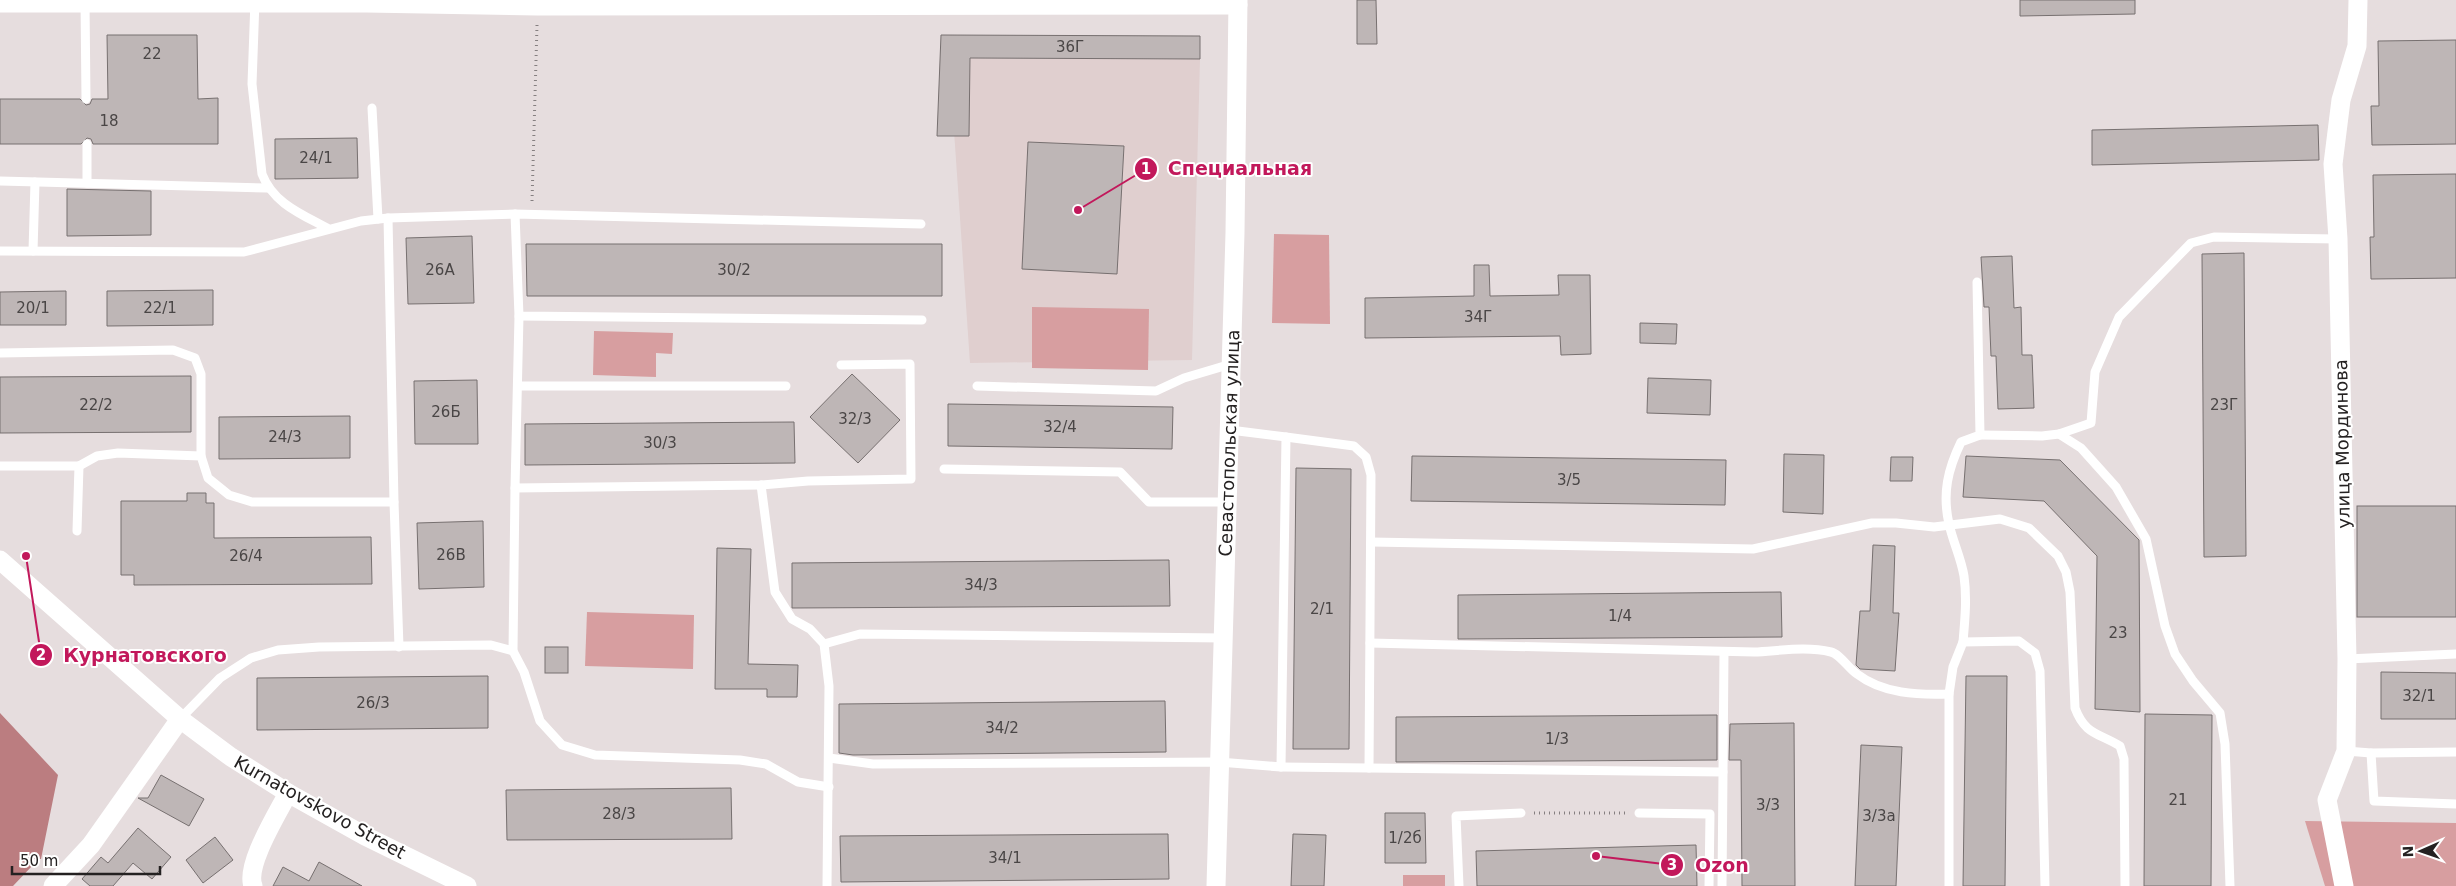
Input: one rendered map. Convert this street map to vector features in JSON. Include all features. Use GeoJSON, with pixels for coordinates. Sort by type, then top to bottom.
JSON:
{"type":"FeatureCollection","features":[{"type":"Feature","properties":{"kind":"street","name":"улица Мординова"},"geometry":{"type":"LineString","coordinates":[[2344,886],[2327,800],[2346,751],[2347,658],[2338,239],[2333,164],[2341,100],[2356,46],[2358,0]]}},
{"type":"Feature","properties":{"kind":"street"},"geometry":{"type":"LineString","coordinates":[[0,3],[254,1],[495,3],[1238,2]]}},
{"type":"Feature","properties":{"kind":"street","name":"Севастопольская улица"},"geometry":{"type":"LineString","coordinates":[[1216,886],[1230,430],[1238,2]]}},
{"type":"Feature","properties":{"kind":"street","name":"Kurnatovskovo Street"},"geometry":{"type":"LineString","coordinates":[[0,560],[180,719],[231,757],[288,793],[365,836],[458,884]]}},
{"type":"Feature","properties":{"kind":"street"},"geometry":{"type":"LineString","coordinates":[[53,886],[91,845],[180,719]]}},
{"type":"Feature","properties":{"kind":"street"},"geometry":{"type":"LineString","coordinates":[[254,886],[252,882],[254,863],[288,793]]}},
{"type":"Feature","properties":{"kind":"lane"},"geometry":{"type":"LineString","coordinates":[[254,1],[252,84],[262,174],[267,188],[293,210],[327,228]]}},
{"type":"Feature","properties":{"kind":"lane"},"geometry":{"type":"LineString","coordinates":[[85,2],[86,99]]}},
{"type":"Feature","properties":{"kind":"lane"},"geometry":{"type":"LineString","coordinates":[[372,108],[378,219]]}},
{"type":"Feature","properties":{"kind":"lane"},"geometry":{"type":"LineString","coordinates":[[87,144],[87,183]]}},
{"type":"Feature","properties":{"kind":"lane"},"geometry":{"type":"LineString","coordinates":[[0,181],[267,188]]}},
{"type":"Feature","properties":{"kind":"lane"},"geometry":{"type":"LineString","coordinates":[[33,252],[35,182]]}},
{"type":"Feature","properties":{"kind":"lane"},"geometry":{"type":"LineString","coordinates":[[515,214],[519,316],[513,650],[524,672],[540,721],[562,744],[594,755],[749,761],[766,764],[798,782],[828,787]]}},
{"type":"Feature","properties":{"kind":"lane"},"geometry":{"type":"LineString","coordinates":[[0,251],[244,252],[327,228],[378,219],[515,214],[921,224]]}},
{"type":"Feature","properties":{"kind":"lane"},"geometry":{"type":"LineString","coordinates":[[388,218],[394,502],[400,647]]}},
{"type":"Feature","properties":{"kind":"lane"},"geometry":{"type":"LineString","coordinates":[[1949,886],[1949,694],[1953,667],[1963,642],[1966,606],[1964,575],[1949,524],[1946,499],[1949,468],[1961,442],[1980,435],[2042,436],[2059,434],[2091,423],[2095,372],[2119,317],[2191,243],[2214,237],[2338,239]]}},
{"type":"Feature","properties":{"kind":"lane"},"geometry":{"type":"LineString","coordinates":[[1977,282],[1980,435]]}},
{"type":"Feature","properties":{"kind":"lane"},"geometry":{"type":"LineString","coordinates":[[519,316],[922,320]]}},
{"type":"Feature","properties":{"kind":"lane"},"geometry":{"type":"LineString","coordinates":[[0,353],[173,350],[195,358],[201,374],[201,456],[208,478],[229,495],[252,502],[394,502]]}},
{"type":"Feature","properties":{"kind":"lane"},"geometry":{"type":"LineString","coordinates":[[515,488],[761,485],[808,480],[911,479],[910,364],[841,365]]}},
{"type":"Feature","properties":{"kind":"lane"},"geometry":{"type":"LineString","coordinates":[[977,386],[1156,391],[1184,378],[1231,364]]}},
{"type":"Feature","properties":{"kind":"lane"},"geometry":{"type":"LineString","coordinates":[[518,386],[786,386]]}},
{"type":"Feature","properties":{"kind":"lane"},"geometry":{"type":"LineString","coordinates":[[1230,430],[1354,446],[1366,457],[1371,475],[1369,768]]}},
{"type":"Feature","properties":{"kind":"lane"},"geometry":{"type":"LineString","coordinates":[[2059,434],[2081,448],[2116,487],[2146,539],[2165,626],[2175,654],[2193,681],[2220,713],[2225,744],[2230,886]]}},
{"type":"Feature","properties":{"kind":"lane"},"geometry":{"type":"LineString","coordinates":[[1281,767],[1286,437]]}},
{"type":"Feature","properties":{"kind":"lane"},"geometry":{"type":"LineString","coordinates":[[0,466],[79,466],[97,456],[118,453],[201,456]]}},
{"type":"Feature","properties":{"kind":"lane"},"geometry":{"type":"LineString","coordinates":[[77,531],[79,466]]}},
{"type":"Feature","properties":{"kind":"lane"},"geometry":{"type":"LineString","coordinates":[[944,469],[1120,472],[1149,502],[1227,502]]}},
{"type":"Feature","properties":{"kind":"lane"},"geometry":{"type":"LineString","coordinates":[[761,485],[775,592],[792,619],[810,630],[824,644],[829,686],[827,886]]}},
{"type":"Feature","properties":{"kind":"lane"},"geometry":{"type":"LineString","coordinates":[[1371,542],[1753,548],[1872,523],[1896,523],[1934,527],[2000,519],[2030,528],[2058,556],[2066,572],[2070,592],[2075,708],[2080,721],[2089,731],[2120,746],[2124,759],[2125,886]]}},
{"type":"Feature","properties":{"kind":"lane"},"geometry":{"type":"LineString","coordinates":[[824,644],[860,634],[1224,638]]}},
{"type":"Feature","properties":{"kind":"lane"},"geometry":{"type":"LineString","coordinates":[[1963,642],[2019,641],[2035,653],[2040,671],[2045,886]]}},
{"type":"Feature","properties":{"kind":"lane"},"geometry":{"type":"LineString","coordinates":[[1370,643],[1724,652],[1796,650],[1833,652],[1858,675],[1880,687],[1917,695],[1949,694]]}},
{"type":"Feature","properties":{"kind":"lane"},"geometry":{"type":"LineString","coordinates":[[180,719],[220,678],[251,658],[278,650],[318,647],[491,645],[513,650]]}},
{"type":"Feature","properties":{"kind":"lane"},"geometry":{"type":"LineString","coordinates":[[1722,886],[1724,652]]}},
{"type":"Feature","properties":{"kind":"lane"},"geometry":{"type":"LineString","coordinates":[[2347,658],[2456,654]]}},
{"type":"Feature","properties":{"kind":"lane"},"geometry":{"type":"LineString","coordinates":[[2346,751],[2371,753],[2456,752]]}},
{"type":"Feature","properties":{"kind":"lane"},"geometry":{"type":"LineString","coordinates":[[2371,753],[2374,801],[2456,804]]}},
{"type":"Feature","properties":{"kind":"lane"},"geometry":{"type":"LineString","coordinates":[[828,758],[873,764],[1219,762],[1281,767],[1723,772]]}},
{"type":"Feature","properties":{"kind":"lane"},"geometry":{"type":"LineString","coordinates":[[1459,886],[1456,816],[1521,812]]}},
{"type":"Feature","properties":{"kind":"lane"},"geometry":{"type":"LineString","coordinates":[[1639,813],[1710,814],[1709,886]]}},
{"type":"Feature","properties":{"kind":"path"},"geometry":{"type":"LineString","coordinates":[[532,215],[537,3]]}},
{"type":"Feature","properties":{"kind":"path"},"geometry":{"type":"LineString","coordinates":[[1521,812],[1639,813]]}},
{"type":"Feature","properties":{"kind":"shaded area"},"geometry":{"type":"Polygon","coordinates":[[[949,58],[1200,59],[1192,360],[970,363],[949,58]]]}},
{"type":"Feature","properties":{"kind":"shaded area"},"geometry":{"type":"Polygon","coordinates":[[[1274,234],[1329,235],[1330,324],[1272,323],[1274,234]]]}},
{"type":"Feature","properties":{"kind":"shaded area"},"geometry":{"type":"Polygon","coordinates":[[[1032,307],[1149,309],[1148,370],[1032,368],[1032,307]]]}},
{"type":"Feature","properties":{"kind":"shaded area"},"geometry":{"type":"Polygon","coordinates":[[[594,331],[673,333],[672,354],[656,353],[656,377],[593,375],[594,331]]]}},
{"type":"Feature","properties":{"kind":"shaded area"},"geometry":{"type":"Polygon","coordinates":[[[587,612],[694,615],[693,669],[585,666],[587,612]]]}},
{"type":"Feature","properties":{"kind":"shaded area"},"geometry":{"type":"Polygon","coordinates":[[[0,713],[58,775],[41,859],[31,859],[32,866],[13,886],[0,886],[0,713]]]}},
{"type":"Feature","properties":{"kind":"shaded area"},"geometry":{"type":"Polygon","coordinates":[[[2305,821],[2456,823],[2456,886],[2325,886],[2305,821]]]}},
{"type":"Feature","properties":{"kind":"shaded area"},"geometry":{"type":"Polygon","coordinates":[[[1403,875],[1445,875],[1445,886],[1403,886],[1403,875]]]}},
{"type":"Feature","properties":{"kind":"building"},"geometry":{"type":"Polygon","coordinates":[[[1357,0],[1376,0],[1377,44],[1357,44],[1357,0]]]}},
{"type":"Feature","properties":{"kind":"building"},"geometry":{"type":"Polygon","coordinates":[[[2020,0],[2135,0],[2135,14],[2020,16],[2020,0]]]}},
{"type":"Feature","properties":{"kind":"building"},"geometry":{"type":"Polygon","coordinates":[[[107,35],[197,35],[198,99],[218,98],[218,144],[93,144],[91,139],[87,138],[81,144],[0,144],[0,99],[80,99],[86,105],[90,104],[92,99],[108,99],[107,35]]]}},
{"type":"Feature","properties":{"kind":"building"},"geometry":{"type":"Polygon","coordinates":[[[941,35],[1200,36],[1200,59],[970,58],[969,136],[937,136],[941,35]]]}},
{"type":"Feature","properties":{"kind":"building"},"geometry":{"type":"Polygon","coordinates":[[[2456,40],[2456,144],[2372,145],[2371,106],[2379,106],[2378,41],[2456,40]]]}},
{"type":"Feature","properties":{"kind":"building"},"geometry":{"type":"Polygon","coordinates":[[[2318,125],[2319,160],[2092,165],[2092,130],[2318,125]]]}},
{"type":"Feature","properties":{"kind":"building"},"geometry":{"type":"Polygon","coordinates":[[[357,138],[358,178],[275,179],[275,139],[357,138]]]}},
{"type":"Feature","properties":{"kind":"building"},"geometry":{"type":"Polygon","coordinates":[[[1028,142],[1124,146],[1117,274],[1022,269],[1028,142]]]}},
{"type":"Feature","properties":{"kind":"building"},"geometry":{"type":"Polygon","coordinates":[[[2456,174],[2456,278],[2371,279],[2370,237],[2374,237],[2373,175],[2456,174]]]}},
{"type":"Feature","properties":{"kind":"building"},"geometry":{"type":"Polygon","coordinates":[[[67,189],[151,191],[151,235],[67,236],[67,189]]]}},
{"type":"Feature","properties":{"kind":"building"},"geometry":{"type":"Polygon","coordinates":[[[472,236],[474,303],[408,304],[406,238],[472,236]]]}},
{"type":"Feature","properties":{"kind":"building"},"geometry":{"type":"Polygon","coordinates":[[[526,244],[942,244],[942,296],[527,296],[526,244]]]}},
{"type":"Feature","properties":{"kind":"building"},"geometry":{"type":"Polygon","coordinates":[[[2244,253],[2246,556],[2204,557],[2202,254],[2244,253]]]}},
{"type":"Feature","properties":{"kind":"building"},"geometry":{"type":"Polygon","coordinates":[[[2012,256],[2014,308],[2021,307],[2022,355],[2032,355],[2034,408],[1998,409],[1996,356],[1991,356],[1989,307],[1984,307],[1981,257],[2012,256]]]}},
{"type":"Feature","properties":{"kind":"building"},"geometry":{"type":"Polygon","coordinates":[[[1474,265],[1489,265],[1490,296],[1559,295],[1558,275],[1590,275],[1591,354],[1561,355],[1560,336],[1365,338],[1365,298],[1474,296],[1474,265]]]}},
{"type":"Feature","properties":{"kind":"building"},"geometry":{"type":"Polygon","coordinates":[[[213,290],[213,325],[107,326],[107,291],[213,290]]]}},
{"type":"Feature","properties":{"kind":"building"},"geometry":{"type":"Polygon","coordinates":[[[66,291],[66,325],[0,325],[0,292],[66,291]]]}},
{"type":"Feature","properties":{"kind":"building"},"geometry":{"type":"Polygon","coordinates":[[[1640,323],[1677,324],[1676,344],[1640,343],[1640,323]]]}},
{"type":"Feature","properties":{"kind":"building"},"geometry":{"type":"Polygon","coordinates":[[[852,374],[900,420],[858,463],[810,417],[852,374]]]}},
{"type":"Feature","properties":{"kind":"building"},"geometry":{"type":"Polygon","coordinates":[[[191,376],[191,432],[0,433],[0,377],[191,376]]]}},
{"type":"Feature","properties":{"kind":"building"},"geometry":{"type":"Polygon","coordinates":[[[1648,378],[1711,380],[1710,415],[1647,413],[1648,378]]]}},
{"type":"Feature","properties":{"kind":"building"},"geometry":{"type":"Polygon","coordinates":[[[477,380],[478,444],[415,444],[414,381],[477,380]]]}},
{"type":"Feature","properties":{"kind":"building"},"geometry":{"type":"Polygon","coordinates":[[[948,404],[1173,407],[1172,449],[948,446],[948,404]]]}},
{"type":"Feature","properties":{"kind":"building"},"geometry":{"type":"Polygon","coordinates":[[[350,416],[350,458],[219,459],[219,417],[350,416]]]}},
{"type":"Feature","properties":{"kind":"building"},"geometry":{"type":"Polygon","coordinates":[[[794,422],[795,463],[525,465],[525,424],[794,422]]]}},
{"type":"Feature","properties":{"kind":"building"},"geometry":{"type":"Polygon","coordinates":[[[1784,454],[1824,455],[1823,514],[1783,512],[1784,454]]]}},
{"type":"Feature","properties":{"kind":"building"},"geometry":{"type":"Polygon","coordinates":[[[1412,456],[1726,460],[1725,505],[1411,501],[1412,456]]]}},
{"type":"Feature","properties":{"kind":"building"},"geometry":{"type":"Polygon","coordinates":[[[1966,456],[2060,460],[2139,540],[2140,712],[2095,709],[2097,556],[2044,501],[1963,497],[1966,456]]]}},
{"type":"Feature","properties":{"kind":"building"},"geometry":{"type":"Polygon","coordinates":[[[1891,457],[1913,457],[1912,481],[1890,481],[1891,457]]]}},
{"type":"Feature","properties":{"kind":"building"},"geometry":{"type":"Polygon","coordinates":[[[1296,468],[1351,469],[1349,749],[1293,749],[1296,468]]]}},
{"type":"Feature","properties":{"kind":"building"},"geometry":{"type":"Polygon","coordinates":[[[187,493],[206,493],[206,503],[214,503],[214,538],[371,537],[372,584],[134,585],[134,575],[121,575],[121,501],[187,501],[187,493]]]}},
{"type":"Feature","properties":{"kind":"building"},"geometry":{"type":"Polygon","coordinates":[[[2357,506],[2456,506],[2456,617],[2357,617],[2357,506]]]}},
{"type":"Feature","properties":{"kind":"building"},"geometry":{"type":"Polygon","coordinates":[[[483,521],[484,587],[419,589],[417,523],[483,521]]]}},
{"type":"Feature","properties":{"kind":"building"},"geometry":{"type":"Polygon","coordinates":[[[1873,545],[1895,546],[1893,613],[1899,613],[1895,671],[1860,669],[1856,665],[1860,611],[1870,611],[1873,545]]]}},
{"type":"Feature","properties":{"kind":"building"},"geometry":{"type":"Polygon","coordinates":[[[717,548],[751,549],[748,664],[798,665],[797,697],[767,697],[767,689],[715,689],[717,548]]]}},
{"type":"Feature","properties":{"kind":"building"},"geometry":{"type":"Polygon","coordinates":[[[1169,560],[1170,606],[792,608],[792,563],[1169,560]]]}},
{"type":"Feature","properties":{"kind":"building"},"geometry":{"type":"Polygon","coordinates":[[[1781,592],[1782,637],[1458,639],[1458,595],[1781,592]]]}},
{"type":"Feature","properties":{"kind":"building"},"geometry":{"type":"Polygon","coordinates":[[[545,647],[568,647],[568,673],[545,673],[545,647]]]}},
{"type":"Feature","properties":{"kind":"building"},"geometry":{"type":"Polygon","coordinates":[[[2381,672],[2456,673],[2456,719],[2381,719],[2381,672]]]}},
{"type":"Feature","properties":{"kind":"building"},"geometry":{"type":"Polygon","coordinates":[[[488,676],[488,728],[257,730],[257,678],[488,676]]]}},
{"type":"Feature","properties":{"kind":"building"},"geometry":{"type":"Polygon","coordinates":[[[1966,676],[2007,676],[2005,886],[1963,886],[1966,676]]]}},
{"type":"Feature","properties":{"kind":"building"},"geometry":{"type":"Polygon","coordinates":[[[1165,701],[1166,752],[853,755],[839,753],[839,704],[1165,701]]]}},
{"type":"Feature","properties":{"kind":"building"},"geometry":{"type":"Polygon","coordinates":[[[2145,714],[2212,715],[2211,886],[2144,886],[2145,714]]]}},
{"type":"Feature","properties":{"kind":"building"},"geometry":{"type":"Polygon","coordinates":[[[1717,715],[1717,760],[1396,762],[1396,717],[1717,715]]]}},
{"type":"Feature","properties":{"kind":"building"},"geometry":{"type":"Polygon","coordinates":[[[1794,723],[1795,886],[1742,886],[1741,760],[1729,760],[1730,724],[1794,723]]]}},
{"type":"Feature","properties":{"kind":"building"},"geometry":{"type":"Polygon","coordinates":[[[1861,745],[1902,747],[1896,886],[1855,886],[1861,745]]]}},
{"type":"Feature","properties":{"kind":"building"},"geometry":{"type":"Polygon","coordinates":[[[161,775],[204,799],[189,826],[138,798],[148,798],[161,775]]]}},
{"type":"Feature","properties":{"kind":"building"},"geometry":{"type":"Polygon","coordinates":[[[731,788],[732,839],[507,840],[506,790],[731,788]]]}},
{"type":"Feature","properties":{"kind":"building"},"geometry":{"type":"Polygon","coordinates":[[[1385,813],[1425,813],[1426,863],[1385,863],[1385,813]]]}},
{"type":"Feature","properties":{"kind":"building"},"geometry":{"type":"Polygon","coordinates":[[[138,828],[171,857],[152,879],[133,863],[113,886],[90,886],[82,879],[101,857],[108,863],[138,828]]]}},
{"type":"Feature","properties":{"kind":"building"},"geometry":{"type":"Polygon","coordinates":[[[1168,834],[1169,879],[841,882],[840,836],[1168,834]]]}},
{"type":"Feature","properties":{"kind":"building"},"geometry":{"type":"Polygon","coordinates":[[[1293,834],[1326,835],[1324,886],[1291,886],[1293,834]]]}},
{"type":"Feature","properties":{"kind":"building"},"geometry":{"type":"Polygon","coordinates":[[[215,837],[233,860],[203,883],[186,860],[215,837]]]}},
{"type":"Feature","properties":{"kind":"building"},"geometry":{"type":"Polygon","coordinates":[[[1696,845],[1697,886],[1477,886],[1476,851],[1696,845]]]}},
{"type":"Feature","properties":{"kind":"building"},"geometry":{"type":"Polygon","coordinates":[[[319,862],[362,886],[273,886],[283,867],[309,881],[319,862]]]}},
{"type":"Feature","properties":{"kind":"place","name":"Специальная"},"geometry":{"type":"Point","coordinates":[1078,210]}},
{"type":"Feature","properties":{"kind":"place","name":"Курнатовского"},"geometry":{"type":"Point","coordinates":[26,556]}},
{"type":"Feature","properties":{"kind":"place","name":"Ozon"},"geometry":{"type":"Point","coordinates":[1596,856]}}]}
